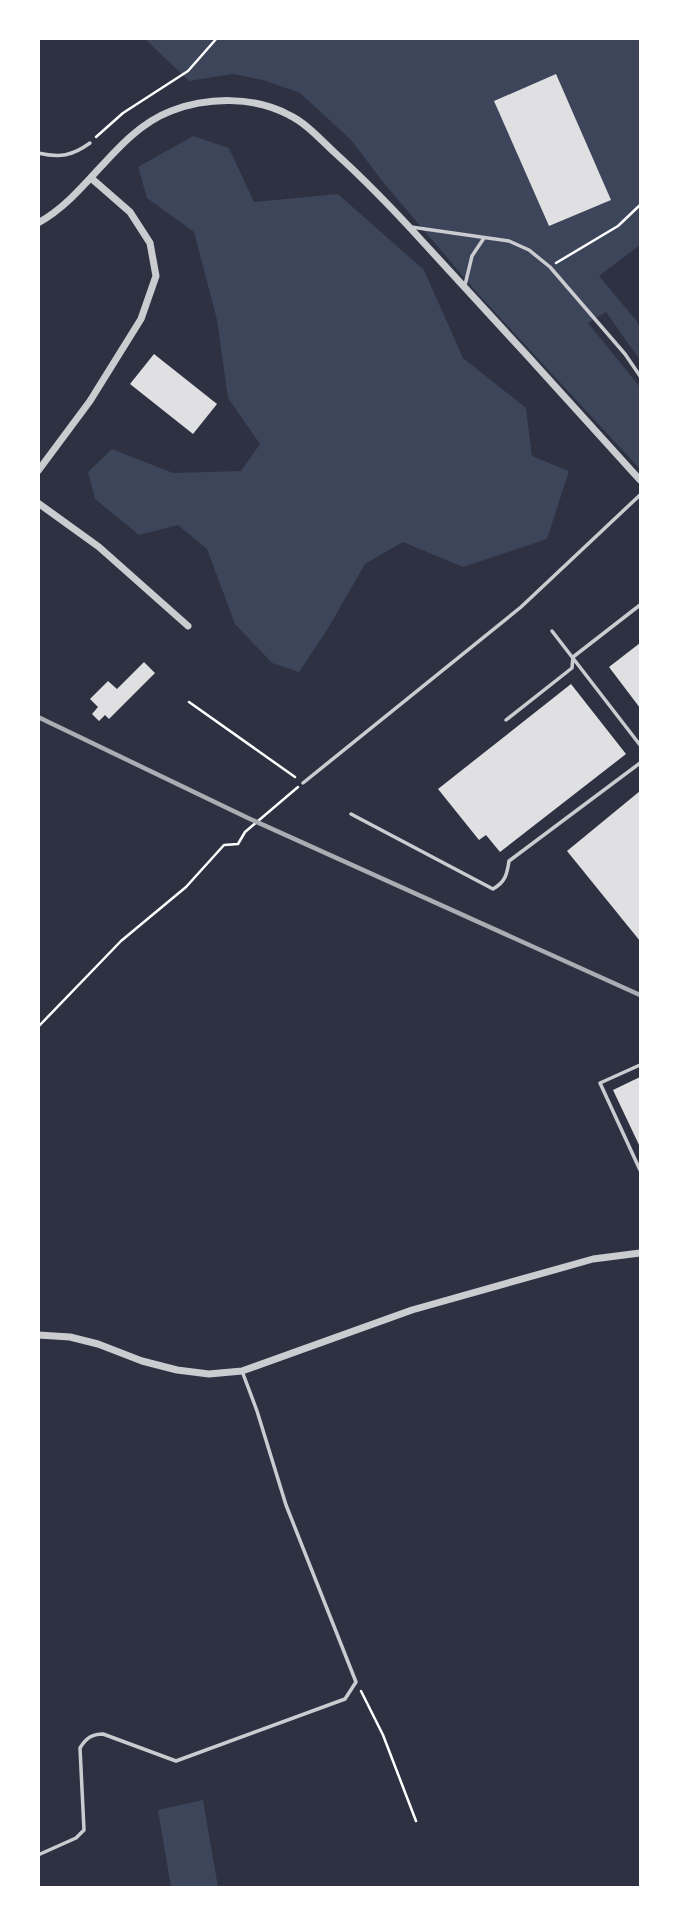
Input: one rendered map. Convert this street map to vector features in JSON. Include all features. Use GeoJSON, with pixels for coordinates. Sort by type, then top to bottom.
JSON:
{"type":"FeatureCollection","features":[{"type":"Feature","properties":{"kind":"street"},"geometry":{"type":"LineString","coordinates":[[38,223],[72,197],[117,150],[150,121],[169,111],[228,100],[262,105],[289,114],[375,190],[640,480]]}},
{"type":"Feature","properties":{"kind":"street"},"geometry":{"type":"LineString","coordinates":[[38,471],[90,401],[141,319],[156,276],[150,243],[130,212],[91,178]]}},
{"type":"Feature","properties":{"kind":"street"},"geometry":{"type":"LineString","coordinates":[[38,503],[99,547],[188,626]]}},
{"type":"Feature","properties":{"kind":"street"},"geometry":{"type":"LineString","coordinates":[[38,1335],[70,1337],[98,1344],[142,1361],[177,1370],[209,1374],[242,1371],[412,1310],[593,1259],[640,1253]]}},
{"type":"Feature","properties":{"kind":"lane"},"geometry":{"type":"LineString","coordinates":[[38,153],[55,157],[68,156],[90,143]]}},
{"type":"Feature","properties":{"kind":"lane"},"geometry":{"type":"LineString","coordinates":[[409,227],[509,241],[519,245],[550,267],[640,376]]}},
{"type":"Feature","properties":{"kind":"lane"},"geometry":{"type":"LineString","coordinates":[[464,287],[472,256],[484,238]]}},
{"type":"Feature","properties":{"kind":"lane"},"geometry":{"type":"LineString","coordinates":[[303,783],[521,607],[640,495]]}},
{"type":"Feature","properties":{"kind":"lane"},"geometry":{"type":"LineString","coordinates":[[506,720],[572,667],[573,657],[640,605]]}},
{"type":"Feature","properties":{"kind":"lane"},"geometry":{"type":"LineString","coordinates":[[552,631],[640,745]]}},
{"type":"Feature","properties":{"kind":"lane"},"geometry":{"type":"LineString","coordinates":[[351,814],[493,889],[502,884],[509,861],[640,763]]}},
{"type":"Feature","properties":{"kind":"lane"},"geometry":{"type":"LineString","coordinates":[[640,1065],[600,1083],[640,1170]]}},
{"type":"Feature","properties":{"kind":"lane"},"geometry":{"type":"LineString","coordinates":[[38,1855],[76,1838],[84,1830],[80,1748],[85,1740],[94,1734],[103,1734],[176,1761],[345,1699],[356,1682],[286,1505],[242,1371]]}},
{"type":"Feature","properties":{"kind":"path"},"geometry":{"type":"LineString","coordinates":[[90,143],[123,113],[188,71],[217,38]]}},
{"type":"Feature","properties":{"kind":"path"},"geometry":{"type":"LineString","coordinates":[[550,267],[611,231],[640,205]]}},
{"type":"Feature","properties":{"kind":"path"},"geometry":{"type":"LineString","coordinates":[[38,1027],[121,941],[186,887],[224,845],[238,844],[245,832],[303,783],[189,702]]}},
{"type":"Feature","properties":{"kind":"path"},"geometry":{"type":"LineString","coordinates":[[356,1682],[383,1735],[416,1821]]}},
{"type":"Feature","properties":{"kind":"shaded area"},"geometry":{"type":"Polygon","coordinates":[[[145,39],[640,39],[640,245],[599,276],[640,328],[640,360],[606,312],[588,323],[640,387],[640,469],[478,294],[351,140],[300,93],[263,80],[233,74],[189,81],[145,39]]]}},
{"type":"Feature","properties":{"kind":"shaded area"},"geometry":{"type":"Polygon","coordinates":[[[193,136],[229,148],[254,202],[338,194],[424,270],[463,358],[526,408],[532,456],[569,471],[547,539],[463,567],[403,542],[365,564],[299,672],[272,663],[235,624],[207,549],[178,525],[139,535],[95,499],[88,472],[112,449],[173,473],[241,471],[260,444],[228,398],[217,320],[194,232],[147,198],[138,167],[193,136]]]}},
{"type":"Feature","properties":{"kind":"shaded area"},"geometry":{"type":"Polygon","coordinates":[[[203,1800],[218,1887],[171,1887],[158,1810],[203,1800]]]}},
{"type":"Feature","properties":{"kind":"building"},"geometry":{"type":"Polygon","coordinates":[[[556,74],[611,200],[549,226],[494,101],[556,74]]]}},
{"type":"Feature","properties":{"kind":"building"},"geometry":{"type":"Polygon","coordinates":[[[154,354],[217,404],[193,434],[130,384],[154,354]]]}},
{"type":"Feature","properties":{"kind":"building"},"geometry":{"type":"Polygon","coordinates":[[[640,643],[640,708],[609,667],[640,643]]]}},
{"type":"Feature","properties":{"kind":"building"},"geometry":{"type":"Polygon","coordinates":[[[144,662],[155,673],[109,719],[105,715],[99,721],[92,714],[98,707],[90,699],[108,681],[117,689],[144,662]]]}},
{"type":"Feature","properties":{"kind":"building"},"geometry":{"type":"Polygon","coordinates":[[[571,684],[626,754],[500,852],[486,835],[479,840],[438,789],[571,684]]]}},
{"type":"Feature","properties":{"kind":"building"},"geometry":{"type":"Polygon","coordinates":[[[640,791],[640,941],[567,851],[640,791]]]}},
{"type":"Feature","properties":{"kind":"building"},"geometry":{"type":"Polygon","coordinates":[[[640,1077],[640,1147],[613,1090],[640,1077]]]}},
{"type":"Feature","properties":{"kind":"railway"},"geometry":{"type":"LineString","coordinates":[[38,717],[248,818],[640,995]]}}]}
